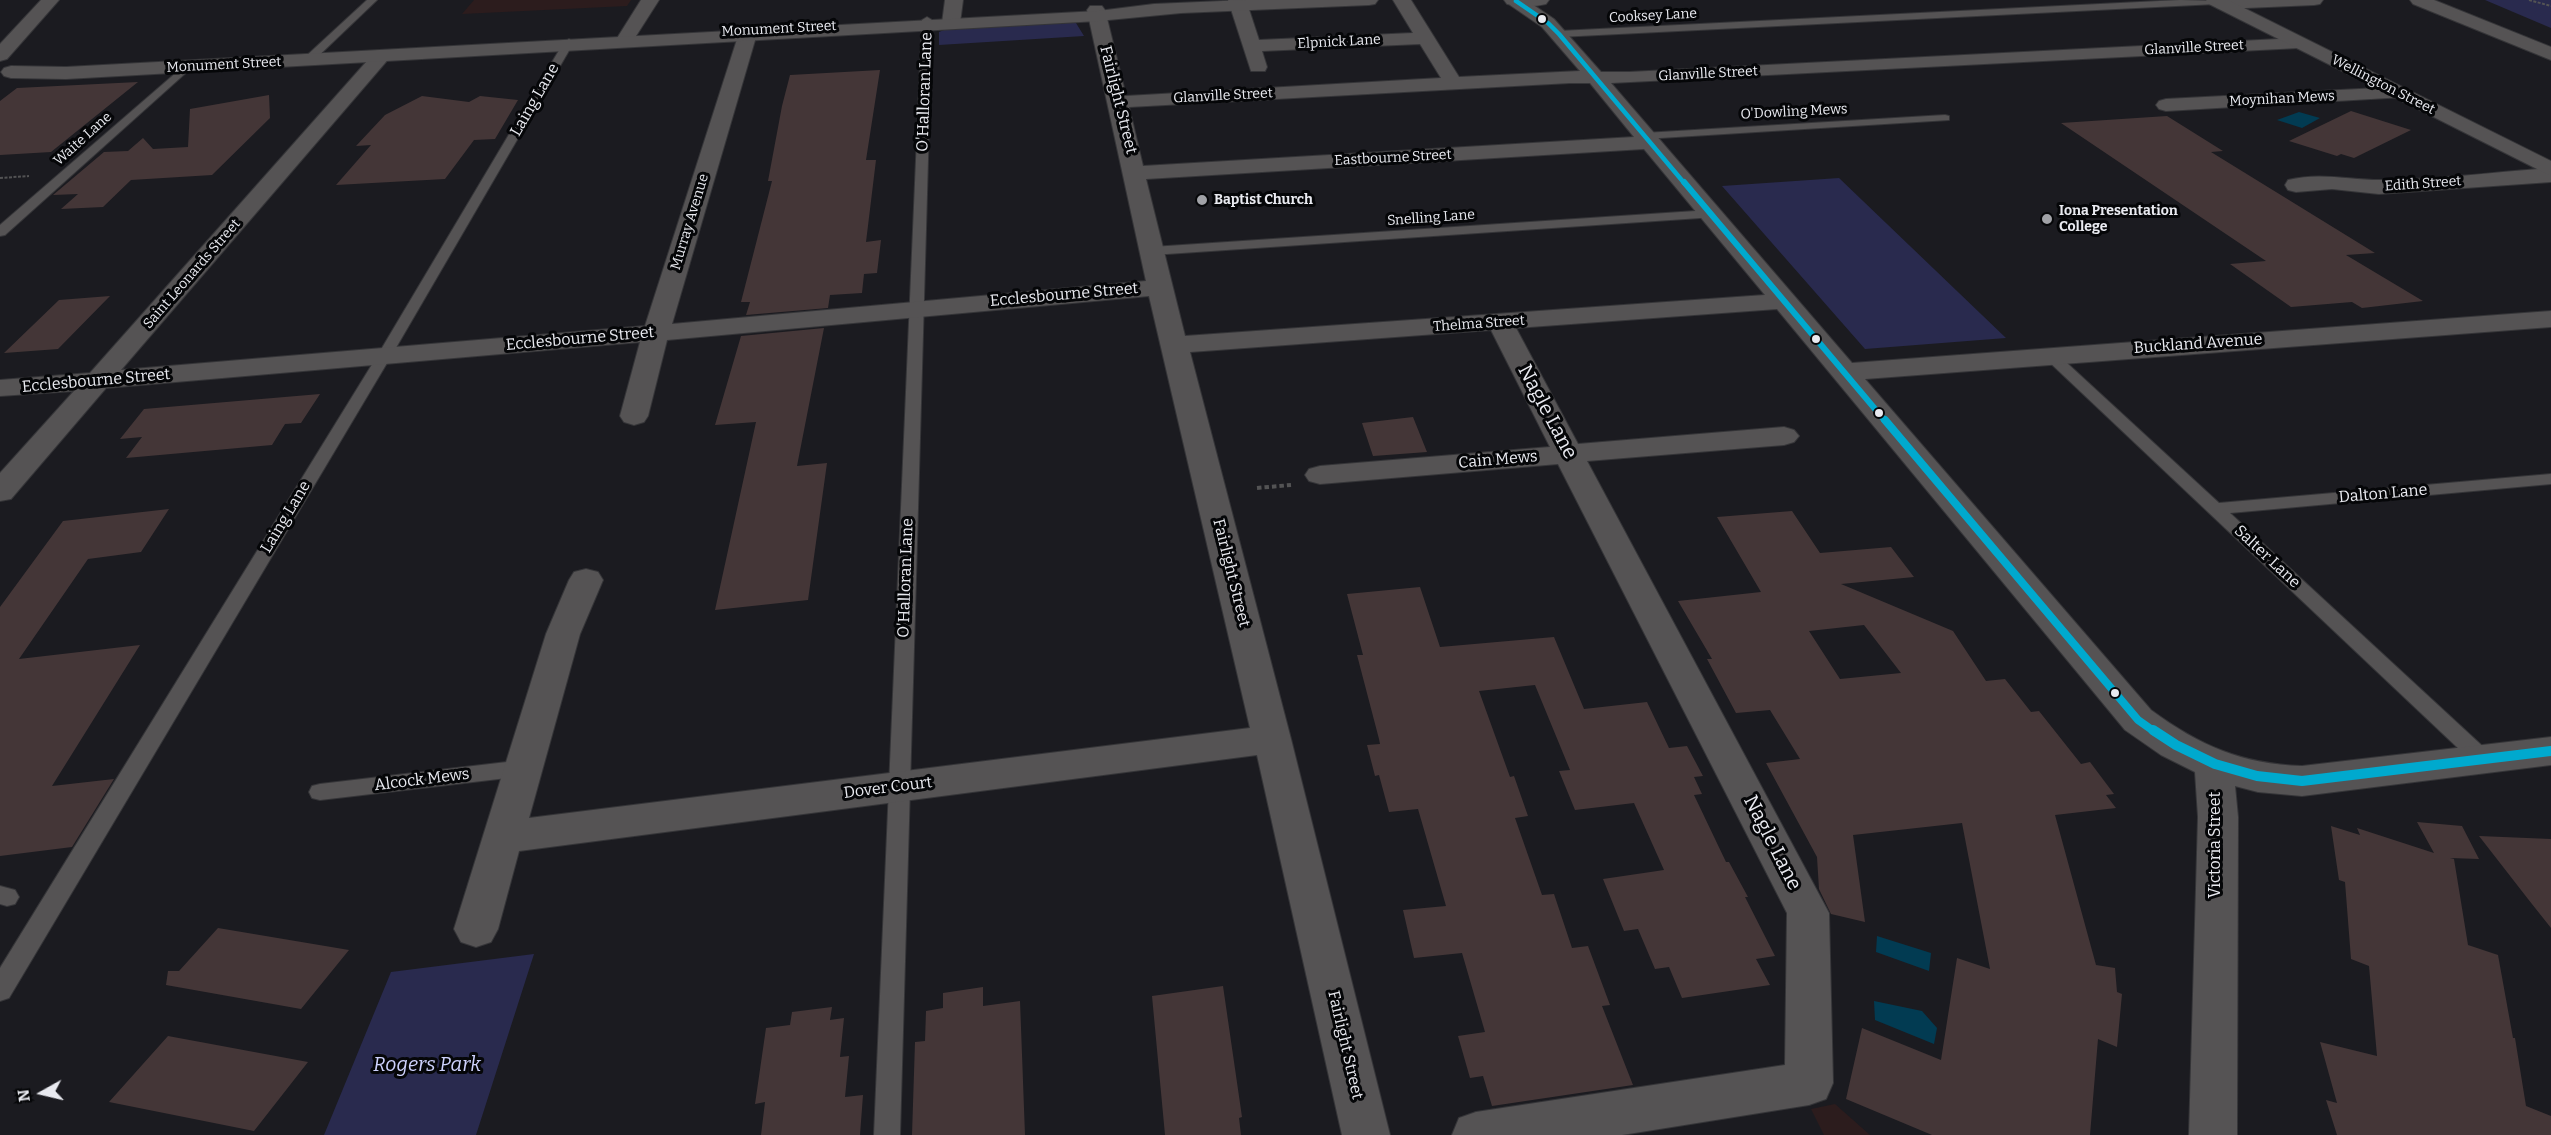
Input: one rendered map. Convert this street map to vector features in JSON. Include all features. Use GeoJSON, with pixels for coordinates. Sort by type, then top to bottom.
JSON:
{"type":"FeatureCollection","features":[{"type":"Feature","properties":{"kind":"street"},"geometry":{"type":"LineString","coordinates":[[3,69],[50,0]]}},
{"type":"Feature","properties":{"kind":"street"},"geometry":{"type":"LineString","coordinates":[[625,41],[650,0]]}},
{"type":"Feature","properties":{"kind":"street"},"geometry":{"type":"LineString","coordinates":[[952,21],[954,0]]}},
{"type":"Feature","properties":{"kind":"street","name":"Monument Street"},"geometry":{"type":"LineString","coordinates":[[3,69],[66,73],[185,68],[382,56],[413,51],[1176,9],[1239,3],[1369,0]]}},
{"type":"Feature","properties":{"kind":"street"},"geometry":{"type":"LineString","coordinates":[[1402,0],[1453,83]]}},
{"type":"Feature","properties":{"kind":"street"},"geometry":{"type":"LineString","coordinates":[[1514,0],[1547,14]]}},
{"type":"Feature","properties":{"kind":"street"},"geometry":{"type":"LineString","coordinates":[[1514,0],[1547,14],[1647,139],[2138,720],[2159,737],[2214,764],[2246,775],[2284,782],[2551,751]]}},
{"type":"Feature","properties":{"kind":"street"},"geometry":{"type":"LineString","coordinates":[[2218,2],[2314,0]]}},
{"type":"Feature","properties":{"kind":"street"},"geometry":{"type":"LineString","coordinates":[[2419,0],[2551,54]]}},
{"type":"Feature","properties":{"kind":"street","name":"Wellington Street"},"geometry":{"type":"LineString","coordinates":[[2218,2],[2551,169]]}},
{"type":"Feature","properties":{"kind":"street"},"geometry":{"type":"LineString","coordinates":[[1239,3],[1267,93]]}},
{"type":"Feature","properties":{"kind":"street","name":"Fairlight Street"},"geometry":{"type":"LineString","coordinates":[[1097,13],[1136,173],[1160,287],[1272,739],[1366,1135]]}},
{"type":"Feature","properties":{"kind":"street","name":"Murray Avenue"},"geometry":{"type":"LineString","coordinates":[[634,416],[656,332],[748,33]]}},
{"type":"Feature","properties":{"kind":"street","name":"Elpnick Lane"},"geometry":{"type":"LineString","coordinates":[[1252,46],[1425,39]]}},
{"type":"Feature","properties":{"kind":"street","name":"Glanville Street"},"geometry":{"type":"LineString","coordinates":[[1118,102],[1453,83],[1596,77],[1629,78],[2299,43]]}},
{"type":"Feature","properties":{"kind":"street","name":"Saint Leonards Street"},"geometry":{"type":"LineString","coordinates":[[0,492],[382,56]]}},
{"type":"Feature","properties":{"kind":"street","name":"Moynihan Mews"},"geometry":{"type":"LineString","coordinates":[[2166,105],[2398,93]]}},
{"type":"Feature","properties":{"kind":"street","name":"Eastbourne Street"},"geometry":{"type":"LineString","coordinates":[[1136,173],[1647,139]]}},
{"type":"Feature","properties":{"kind":"street","name":"Edith Street"},"geometry":{"type":"LineString","coordinates":[[2296,185],[2332,182],[2379,187],[2551,175]]}},
{"type":"Feature","properties":{"kind":"street","name":"Ecclesbourne Street"},"geometry":{"type":"LineString","coordinates":[[0,388],[383,358],[1160,287]]}},
{"type":"Feature","properties":{"kind":"street","name":"Thelma Street"},"geometry":{"type":"LineString","coordinates":[[1175,345],[1784,301]]}},
{"type":"Feature","properties":{"kind":"street","name":"Buckland Avenue"},"geometry":{"type":"LineString","coordinates":[[1845,372],[2551,319]]}},
{"type":"Feature","properties":{"kind":"street","name":"Nagle Lane"},"geometry":{"type":"LineString","coordinates":[[1476,1135],[1809,1083],[1808,913],[1500,323]]}},
{"type":"Feature","properties":{"kind":"street","name":"Cain Mews"},"geometry":{"type":"LineString","coordinates":[[1320,476],[1784,436]]}},
{"type":"Feature","properties":{"kind":"street"},"geometry":{"type":"LineString","coordinates":[[476,929],[563,634],[586,580]]}},
{"type":"Feature","properties":{"kind":"street","name":"Dover Court"},"geometry":{"type":"LineString","coordinates":[[504,837],[1272,739]]}},
{"type":"Feature","properties":{"kind":"street","name":"Victoria Street"},"geometry":{"type":"LineString","coordinates":[[2213,1135],[2218,817],[2214,764]]}},
{"type":"Feature","properties":{"kind":"lane"},"geometry":{"type":"LineString","coordinates":[[307,61],[372,0]]}},
{"type":"Feature","properties":{"kind":"lane","name":"Cooksey Lane"},"geometry":{"type":"LineString","coordinates":[[1547,14],[2218,2]]}},
{"type":"Feature","properties":{"kind":"lane","name":"O'Halloran Lane"},"geometry":{"type":"LineString","coordinates":[[887,1135],[927,23]]}},
{"type":"Feature","properties":{"kind":"lane","name":"Laing Lane"},"geometry":{"type":"LineString","coordinates":[[0,990],[383,358],[568,44]]}},
{"type":"Feature","properties":{"kind":"lane","name":"Waite Lane"},"geometry":{"type":"LineString","coordinates":[[0,232],[185,68]]}},
{"type":"Feature","properties":{"kind":"lane","name":"O'Dowling Mews"},"geometry":{"type":"LineString","coordinates":[[1647,139],[1945,118]]}},
{"type":"Feature","properties":{"kind":"lane","name":"Snelling Lane"},"geometry":{"type":"LineString","coordinates":[[1152,251],[1711,214]]}},
{"type":"Feature","properties":{"kind":"lane","name":"Salter Lane"},"geometry":{"type":"LineString","coordinates":[[2050,355],[2484,760]]}},
{"type":"Feature","properties":{"kind":"lane","name":"Dalton Lane"},"geometry":{"type":"LineString","coordinates":[[2216,509],[2551,479]]}},
{"type":"Feature","properties":{"kind":"lane","name":"Alcock Mews"},"geometry":{"type":"LineString","coordinates":[[320,792],[524,768]]}},
{"type":"Feature","properties":{"kind":"path"},"geometry":{"type":"LineString","coordinates":[[2529,0],[2551,6]]}},
{"type":"Feature","properties":{"kind":"shaded area"},"geometry":{"type":"Polygon","coordinates":[[[474,0],[631,0],[627,6],[462,14],[474,0]]]}},
{"type":"Feature","properties":{"kind":"shaded area"},"geometry":{"type":"Polygon","coordinates":[[[1835,1104],[1870,1135],[1824,1135],[1811,1109],[1835,1104]]]}},
{"type":"Feature","properties":{"kind":"green space"},"geometry":{"type":"Polygon","coordinates":[[[2485,0],[2551,0],[2551,28],[2485,0]]]}},
{"type":"Feature","properties":{"kind":"green space"},"geometry":{"type":"Polygon","coordinates":[[[1069,21],[1076,23],[1084,36],[939,45],[939,32],[949,28],[1069,21]]]}},
{"type":"Feature","properties":{"kind":"green space"},"geometry":{"type":"Polygon","coordinates":[[[1839,178],[2006,338],[1865,349],[1722,186],[1839,178]]]}},
{"type":"Feature","properties":{"kind":"green space","name":"Rogers Park"},"geometry":{"type":"Polygon","coordinates":[[[534,954],[476,1135],[324,1135],[391,972],[534,954]]]}},
{"type":"Feature","properties":{"kind":"water"},"geometry":{"type":"Polygon","coordinates":[[[2299,112],[2320,118],[2302,128],[2277,120],[2299,112]]]}},
{"type":"Feature","properties":{"kind":"water"},"geometry":{"type":"Polygon","coordinates":[[[1877,936],[1931,953],[1929,971],[1876,952],[1877,936]]]}},
{"type":"Feature","properties":{"kind":"water"},"geometry":{"type":"Polygon","coordinates":[[[1874,1001],[1922,1011],[1937,1028],[1934,1044],[1875,1020],[1874,1001]]]}},
{"type":"Feature","properties":{"kind":"building"},"geometry":{"type":"Polygon","coordinates":[[[880,70],[866,160],[876,160],[866,242],[881,240],[877,273],[864,274],[862,293],[830,295],[828,308],[746,315],[750,302],[741,302],[772,181],[768,181],[790,75],[880,70]]]}},
{"type":"Feature","properties":{"kind":"building"},"geometry":{"type":"Polygon","coordinates":[[[138,82],[51,152],[0,155],[0,101],[17,88],[138,82]]]}},
{"type":"Feature","properties":{"kind":"building"},"geometry":{"type":"Polygon","coordinates":[[[269,95],[270,118],[212,175],[131,180],[103,207],[61,209],[78,194],[53,195],[104,152],[128,151],[143,138],[153,149],[188,147],[190,109],[269,95]]]}},
{"type":"Feature","properties":{"kind":"building"},"geometry":{"type":"Polygon","coordinates":[[[422,96],[469,102],[480,96],[518,100],[495,139],[474,140],[445,179],[336,185],[371,145],[356,146],[385,115],[422,96]]]}},
{"type":"Feature","properties":{"kind":"building"},"geometry":{"type":"Polygon","coordinates":[[[2351,111],[2411,130],[2354,158],[2341,154],[2337,156],[2289,141],[2351,111]]]}},
{"type":"Feature","properties":{"kind":"building"},"geometry":{"type":"Polygon","coordinates":[[[2167,116],[2223,151],[2211,152],[2375,253],[2346,255],[2423,301],[2362,308],[2352,302],[2291,307],[2230,264],[2266,261],[2061,123],[2167,116]]]}},
{"type":"Feature","properties":{"kind":"building"},"geometry":{"type":"Polygon","coordinates":[[[110,296],[58,349],[4,353],[59,300],[110,296]]]}},
{"type":"Feature","properties":{"kind":"building"},"geometry":{"type":"Polygon","coordinates":[[[824,328],[797,466],[827,463],[808,600],[715,610],[756,422],[715,425],[741,336],[824,328]]]}},
{"type":"Feature","properties":{"kind":"building"},"geometry":{"type":"Polygon","coordinates":[[[320,394],[301,423],[285,424],[272,445],[126,458],[142,437],[120,439],[144,409],[320,394]]]}},
{"type":"Feature","properties":{"kind":"building"},"geometry":{"type":"Polygon","coordinates":[[[1413,417],[1427,452],[1373,456],[1362,423],[1413,417]]]}},
{"type":"Feature","properties":{"kind":"building"},"geometry":{"type":"Polygon","coordinates":[[[169,509],[141,552],[88,559],[19,659],[140,645],[52,786],[114,779],[72,847],[0,856],[0,607],[63,521],[169,509]]]}},
{"type":"Feature","properties":{"kind":"building"},"geometry":{"type":"Polygon","coordinates":[[[1792,511],[1820,553],[1891,547],[1914,577],[1841,584],[1953,631],[1986,681],[2005,679],[2031,712],[2039,711],[2081,764],[2090,762],[2114,794],[2106,795],[2116,808],[2055,815],[2096,965],[2115,968],[2117,992],[2122,994],[2117,1047],[2098,1039],[2090,1135],[1932,1135],[1846,1099],[1862,1028],[1941,1060],[1957,958],[1990,969],[1962,823],[1853,835],[1865,922],[1831,914],[1819,889],[1817,857],[1766,763],[1800,759],[1770,710],[1736,713],[1707,659],[1712,659],[1678,601],[1761,592],[1717,517],[1792,511]],[[1864,625],[1809,631],[1840,679],[1901,673],[1864,625]]]}},
{"type":"Feature","properties":{"kind":"building"},"geometry":{"type":"Polygon","coordinates":[[[1420,587],[1440,647],[1554,637],[1584,709],[1647,702],[1669,748],[1687,746],[1703,776],[1694,777],[1702,794],[1694,795],[1726,862],[1729,862],[1748,897],[1745,897],[1775,956],[1756,959],[1770,985],[1682,998],[1669,967],[1655,969],[1638,929],[1624,931],[1603,879],[1664,870],[1634,803],[1575,810],[1559,771],[1570,770],[1535,685],[1479,691],[1510,777],[1514,776],[1528,816],[1515,818],[1542,895],[1554,894],[1572,948],[1588,946],[1610,1005],[1602,1006],[1633,1085],[1492,1106],[1483,1076],[1470,1078],[1458,1036],[1485,1032],[1462,953],[1414,958],[1403,910],[1446,906],[1418,809],[1389,812],[1379,775],[1375,776],[1367,745],[1380,744],[1357,655],[1363,655],[1347,594],[1420,587]]]}},
{"type":"Feature","properties":{"kind":"building"},"geometry":{"type":"Polygon","coordinates":[[[2417,822],[2462,826],[2479,859],[2450,858],[2454,859],[2468,945],[2498,955],[2526,1106],[2551,1116],[2551,1135],[2337,1135],[2326,1100],[2337,1103],[2320,1042],[2377,1056],[2369,966],[2351,959],[2345,882],[2339,880],[2331,826],[2360,835],[2357,828],[2434,853],[2417,822]]]}},
{"type":"Feature","properties":{"kind":"building"},"geometry":{"type":"Polygon","coordinates":[[[2479,836],[2551,839],[2551,928],[2528,899],[2479,836]]]}},
{"type":"Feature","properties":{"kind":"building"},"geometry":{"type":"Polygon","coordinates":[[[218,928],[349,950],[301,1009],[166,985],[168,971],[179,971],[218,928]]]}},
{"type":"Feature","properties":{"kind":"building"},"geometry":{"type":"Polygon","coordinates":[[[1223,986],[1242,1117],[1239,1118],[1241,1135],[1165,1135],[1152,996],[1223,986]]]}},
{"type":"Feature","properties":{"kind":"building"},"geometry":{"type":"Polygon","coordinates":[[[983,987],[983,1006],[1020,1001],[1025,1135],[912,1135],[915,1042],[925,1041],[926,1011],[943,1008],[943,993],[983,987]]]}},
{"type":"Feature","properties":{"kind":"building"},"geometry":{"type":"Polygon","coordinates":[[[832,1007],[830,1020],[844,1018],[840,1057],[849,1056],[845,1097],[863,1095],[860,1135],[761,1135],[765,1102],[755,1104],[766,1028],[790,1025],[792,1012],[832,1007]]]}},
{"type":"Feature","properties":{"kind":"building"},"geometry":{"type":"Polygon","coordinates":[[[168,1036],[308,1062],[254,1131],[109,1102],[168,1036]]]}},
{"type":"Feature","properties":{"kind":"transit line"},"geometry":{"type":"LineString","coordinates":[[1516,1],[1548,23],[1559,34],[2138,720],[2176,745],[2215,764],[2257,776],[2302,781],[2551,751]]}},
{"type":"Feature","properties":{"kind":"place","name":"Baptist Church"},"geometry":{"type":"Point","coordinates":[1202,200]}},
{"type":"Feature","properties":{"kind":"place","name":"Iona Presentation College"},"geometry":{"type":"Point","coordinates":[2047,219]}}]}
